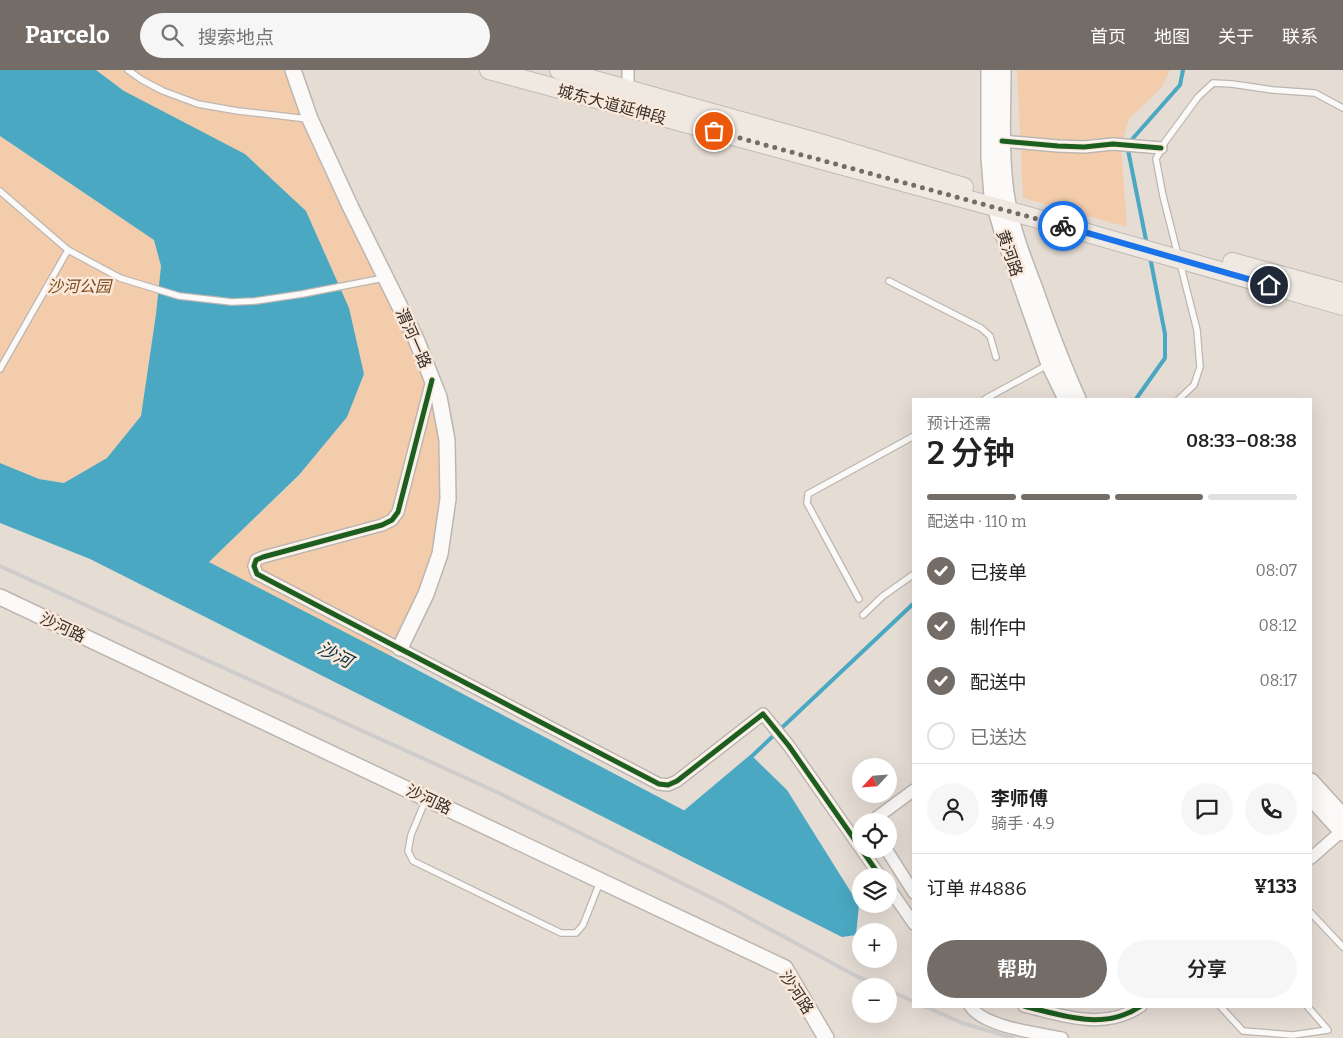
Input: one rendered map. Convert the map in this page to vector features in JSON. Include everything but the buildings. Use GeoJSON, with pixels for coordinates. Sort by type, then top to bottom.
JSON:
{"type":"FeatureCollection","features":[{"type":"Feature","properties":{"kind":"main road","name":"渭河一路"},"geometry":{"type":"LineString","coordinates":[[293,70],[310,119],[416,339],[439,397],[447,440],[448,500],[440,554],[426,594],[400,648]]}},
{"type":"Feature","properties":{"kind":"main road","name":"城东大道延伸段"},"geometry":{"type":"LineString","coordinates":[[489,70],[1001,203],[1098,226],[1343,292]]}},
{"type":"Feature","properties":{"kind":"main road","name":"城东大道延伸段"},"geometry":{"type":"LineString","coordinates":[[559,70],[827,144],[1001,203],[1343,306]]}},
{"type":"Feature","properties":{"kind":"main road","name":"黄河路"},"geometry":{"type":"LineString","coordinates":[[989,70],[989,157],[1001,203]]}},
{"type":"Feature","properties":{"kind":"main road","name":"黄河路"},"geometry":{"type":"LineString","coordinates":[[1003,70],[1002,231],[1055,361],[1066,398]]}},
{"type":"Feature","properties":{"kind":"main road","name":"黄河路"},"geometry":{"type":"LineString","coordinates":[[1055,361],[1077,398]]}},
{"type":"Feature","properties":{"kind":"main road","name":"沙河路"},"geometry":{"type":"LineString","coordinates":[[0,597],[785,968],[826,1038]]}},
{"type":"Feature","properties":{"kind":"main road"},"geometry":{"type":"LineString","coordinates":[[1312,781],[1343,827]]}},
{"type":"Feature","properties":{"kind":"main road"},"geometry":{"type":"LineString","coordinates":[[1312,799],[1343,827]]}},
{"type":"Feature","properties":{"kind":"street"},"geometry":{"type":"LineString","coordinates":[[628,70],[628,88]]}},
{"type":"Feature","properties":{"kind":"street"},"geometry":{"type":"LineString","coordinates":[[1002,140],[1058,146],[1118,145],[1161,148]]}},
{"type":"Feature","properties":{"kind":"street"},"geometry":{"type":"LineString","coordinates":[[432,380],[398,512],[392,520],[382,526],[263,557],[256,560],[254,566],[257,574],[658,784],[668,786],[678,781],[764,714],[874,868]]}},
{"type":"Feature","properties":{"kind":"street"},"geometry":{"type":"LineString","coordinates":[[883,813],[912,791]]}},
{"type":"Feature","properties":{"kind":"street"},"geometry":{"type":"LineString","coordinates":[[1312,857],[1343,827]]}},
{"type":"Feature","properties":{"kind":"street"},"geometry":{"type":"LineString","coordinates":[[892,858],[912,890]]}},
{"type":"Feature","properties":{"kind":"street"},"geometry":{"type":"LineString","coordinates":[[897,900],[912,921]]}},
{"type":"Feature","properties":{"kind":"street"},"geometry":{"type":"LineString","coordinates":[[971,1008],[975,1014],[994,1023],[1062,1038]]}},
{"type":"Feature","properties":{"kind":"street"},"geometry":{"type":"LineString","coordinates":[[1032,1008],[1070,1018],[1102,1021],[1130,1013],[1138,1008]]}},
{"type":"Feature","properties":{"kind":"lane"},"geometry":{"type":"LineString","coordinates":[[128,70],[163,92],[198,104],[238,111],[310,119]]}},
{"type":"Feature","properties":{"kind":"lane"},"geometry":{"type":"LineString","coordinates":[[1180,398],[1194,385],[1200,367],[1197,330],[1163,196],[1156,159],[1161,148],[1198,96],[1213,83],[1315,93],[1343,108]]}},
{"type":"Feature","properties":{"kind":"lane"},"geometry":{"type":"LineString","coordinates":[[0,191],[68,250],[120,278],[179,296],[232,302],[255,301],[385,278]]}},
{"type":"Feature","properties":{"kind":"lane"},"geometry":{"type":"LineString","coordinates":[[0,369],[68,250]]}},
{"type":"Feature","properties":{"kind":"lane"},"geometry":{"type":"LineString","coordinates":[[889,282],[981,328],[990,336],[996,357]]}},
{"type":"Feature","properties":{"kind":"lane"},"geometry":{"type":"LineString","coordinates":[[987,398],[1055,361]]}},
{"type":"Feature","properties":{"kind":"lane"},"geometry":{"type":"LineString","coordinates":[[859,599],[807,503],[808,494],[912,437]]}},
{"type":"Feature","properties":{"kind":"lane"},"geometry":{"type":"LineString","coordinates":[[864,615],[883,596],[912,575]]}},
{"type":"Feature","properties":{"kind":"lane"},"geometry":{"type":"LineString","coordinates":[[426,798],[411,835],[408,851],[413,861],[561,933],[576,933],[583,925],[601,880]]}},
{"type":"Feature","properties":{"kind":"lane"},"geometry":{"type":"LineString","coordinates":[[1312,914],[1343,948]]}},
{"type":"Feature","properties":{"kind":"lane"},"geometry":{"type":"LineString","coordinates":[[1222,1008],[1243,1031],[1293,1035],[1328,1030],[1308,1008]]}},
{"type":"Feature","properties":{"kind":"green space"},"geometry":{"type":"Polygon","coordinates":[[[96,70],[287,70],[426,381],[442,440],[442,495],[437,537],[422,590],[391,656],[209,562],[300,475],[124,91],[96,70]]]}},
{"type":"Feature","properties":{"kind":"green space"},"geometry":{"type":"Polygon","coordinates":[[[1017,70],[1170,70],[1162,87],[1129,119],[1121,147],[1127,227],[1023,198],[1017,70]]]}},
{"type":"Feature","properties":{"kind":"green space","name":"沙河公园"},"geometry":{"type":"Polygon","coordinates":[[[0,136],[154,240],[161,266],[141,416],[107,458],[64,483],[39,479],[0,463],[0,136]]]}},
{"type":"Feature","properties":{"kind":"water","name":"沙河"},"geometry":{"type":"Polygon","coordinates":[[[0,70],[96,70],[124,91],[245,154],[306,211],[349,308],[364,374],[347,417],[299,475],[209,562],[687,812],[752,756],[787,790],[852,894],[852,913],[858,913],[857,923],[852,923],[852,936],[842,937],[90,559],[0,523],[0,463],[39,479],[64,483],[107,458],[141,416],[161,266],[154,240],[0,136],[0,70]]]}},
{"type":"Feature","properties":{"kind":"waterway"},"geometry":{"type":"LineString","coordinates":[[1147,245],[1127,145],[1180,85],[1183,70]]}},
{"type":"Feature","properties":{"kind":"waterway"},"geometry":{"type":"LineString","coordinates":[[1137,398],[1165,358],[1165,334],[1150,257]]}},
{"type":"Feature","properties":{"kind":"waterway"},"geometry":{"type":"LineString","coordinates":[[683,814],[752,756],[912,605]]}},
{"type":"Feature","properties":{"kind":"railway"},"geometry":{"type":"LineString","coordinates":[[0,566],[499,793],[720,902],[861,978]]}},
{"type":"Feature","properties":{"kind":"railway"},"geometry":{"type":"LineString","coordinates":[[897,994],[912,1001]]}},
{"type":"Feature","properties":{"kind":"railway"},"geometry":{"type":"LineString","coordinates":[[928,1008],[962,1023],[1013,1038]]}},
{"type":"Feature","properties":{"kind":"cycle path"},"geometry":{"type":"LineString","coordinates":[[1002,141],[1058,146],[1084,147],[1113,144],[1161,148]]}},
{"type":"Feature","properties":{"kind":"cycle path"},"geometry":{"type":"LineString","coordinates":[[432,380],[398,512],[392,520],[382,525],[263,557],[256,560],[254,566],[257,574],[659,784],[668,785],[677,781],[763,714],[789,746],[874,868]]}},
{"type":"Feature","properties":{"kind":"cycle path"},"geometry":{"type":"LineString","coordinates":[[1032,1008],[1069,1017],[1098,1020],[1127,1014],[1138,1008]]}},
{"type":"Feature","properties":{"kind":"way so far"},"geometry":{"type":"LineString","coordinates":[[714,131],[1063,226]]}},
{"type":"Feature","properties":{"kind":"route"},"geometry":{"type":"LineString","coordinates":[[1063,226],[1269,285]]}}]}
